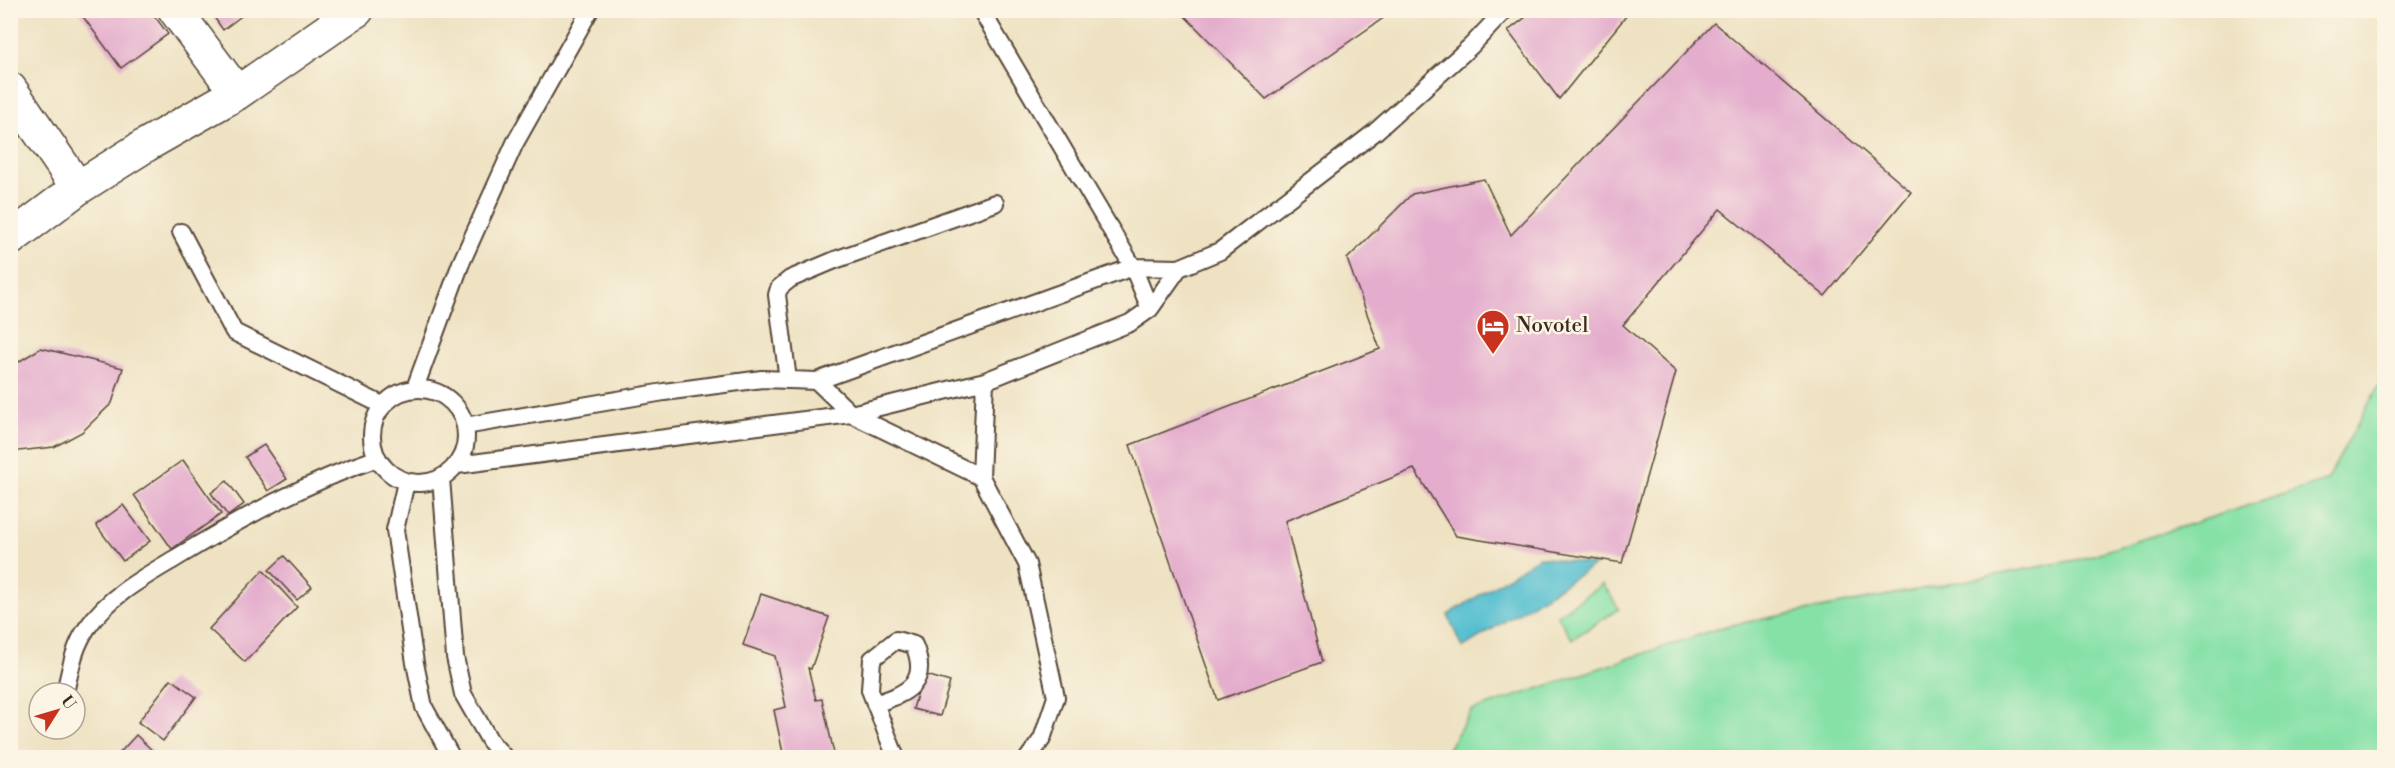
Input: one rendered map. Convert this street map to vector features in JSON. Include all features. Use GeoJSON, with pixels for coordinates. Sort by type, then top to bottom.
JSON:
{"type":"FeatureCollection","features":[{"type":"Feature","properties":{"kind":"street"},"geometry":{"type":"LineString","coordinates":[[175,10],[237,93]]}},
{"type":"Feature","properties":{"kind":"street"},"geometry":{"type":"LineString","coordinates":[[10,238],[78,188],[146,145],[237,93],[357,10]]}},
{"type":"Feature","properties":{"kind":"street"},"geometry":{"type":"LineString","coordinates":[[10,89],[78,188]]}},
{"type":"Feature","properties":{"kind":"lane"},"geometry":{"type":"LineString","coordinates":[[415,388],[460,263],[515,143],[590,10]]}},
{"type":"Feature","properties":{"kind":"lane"},"geometry":{"type":"LineString","coordinates":[[981,10],[1133,267],[1150,309]]}},
{"type":"Feature","properties":{"kind":"lane"},"geometry":{"type":"LineString","coordinates":[[465,426],[664,392],[762,379],[817,381],[1133,267],[1179,268],[1220,251],[1375,132],[1471,46],[1506,10]]}},
{"type":"Feature","properties":{"kind":"lane"},"geometry":{"type":"LineString","coordinates":[[788,380],[777,295],[784,283],[835,260],[995,203]]}},
{"type":"Feature","properties":{"kind":"lane"},"geometry":{"type":"LineString","coordinates":[[182,232],[234,332],[382,405]]}},
{"type":"Feature","properties":{"kind":"lane"},"geometry":{"type":"LineString","coordinates":[[457,465],[851,414],[985,381],[1130,323],[1150,309],[1179,268]]}},
{"type":"Feature","properties":{"kind":"lane"},"geometry":{"type":"LineString","coordinates":[[817,381],[851,414],[981,477]]}},
{"type":"Feature","properties":{"kind":"lane"},"geometry":{"type":"LineString","coordinates":[[985,381],[981,477],[1027,564],[1056,697],[1042,739],[1028,758]]}},
{"type":"Feature","properties":{"kind":"lane"},"geometry":{"type":"LineString","coordinates":[[415,388],[432,390],[447,398],[459,410],[465,426],[465,446],[457,465],[441,478],[424,484],[406,482],[389,473],[378,458],[372,440],[374,422],[382,405],[397,394],[415,388]]}},
{"type":"Feature","properties":{"kind":"lane"},"geometry":{"type":"LineString","coordinates":[[67,681],[73,653],[88,627],[129,586],[228,527],[335,474],[378,458]]}},
{"type":"Feature","properties":{"kind":"lane"},"geometry":{"type":"LineString","coordinates":[[441,478],[455,657],[463,694],[490,741],[505,758]]}},
{"type":"Feature","properties":{"kind":"lane"},"geometry":{"type":"LineString","coordinates":[[406,482],[395,530],[415,663],[424,707],[452,758]]}},
{"type":"Feature","properties":{"kind":"lane"},"geometry":{"type":"LineString","coordinates":[[875,704],[896,758]]}},
{"type":"Feature","properties":{"kind":"green space"},"geometry":{"type":"Polygon","coordinates":[[[2384,376],[2384,757],[1443,757],[1471,711],[1726,626],[2080,559],[2326,481],[2384,376]]]}},
{"type":"Feature","properties":{"kind":"green space"},"geometry":{"type":"Polygon","coordinates":[[[1603,584],[1619,609],[1572,639],[1557,615],[1603,584]]]}},
{"type":"Feature","properties":{"kind":"water"},"geometry":{"type":"Polygon","coordinates":[[[1539,557],[1595,565],[1462,648],[1448,615],[1539,557]]]}},
{"type":"Feature","properties":{"kind":"building"},"geometry":{"type":"Polygon","coordinates":[[[78,10],[150,10],[168,34],[121,68],[78,10]]]}},
{"type":"Feature","properties":{"kind":"building"},"geometry":{"type":"Polygon","coordinates":[[[209,10],[249,10],[223,30],[209,10]]]}},
{"type":"Feature","properties":{"kind":"building"},"geometry":{"type":"Polygon","coordinates":[[[1179,10],[1395,10],[1266,99],[1179,10]]]}},
{"type":"Feature","properties":{"kind":"building"},"geometry":{"type":"Polygon","coordinates":[[[1535,10],[1631,10],[1559,99],[1508,31],[1535,10]]]}},
{"type":"Feature","properties":{"kind":"building"},"geometry":{"type":"Polygon","coordinates":[[[1714,23],[1911,192],[1825,296],[1720,209],[1623,325],[1676,372],[1622,563],[1456,536],[1414,469],[1285,521],[1322,662],[1218,700],[1130,445],[1380,349],[1347,259],[1412,194],[1484,179],[1511,235],[1714,23]]]}},
{"type":"Feature","properties":{"kind":"building"},"geometry":{"type":"Polygon","coordinates":[[[41,348],[123,368],[112,403],[82,432],[54,447],[10,452],[10,367],[41,348]]]}},
{"type":"Feature","properties":{"kind":"building"},"geometry":{"type":"Polygon","coordinates":[[[264,445],[287,479],[268,491],[245,457],[264,445]]]}},
{"type":"Feature","properties":{"kind":"building"},"geometry":{"type":"Polygon","coordinates":[[[183,460],[221,514],[172,549],[134,495],[183,460]]]}},
{"type":"Feature","properties":{"kind":"building"},"geometry":{"type":"Polygon","coordinates":[[[227,481],[244,504],[228,516],[211,493],[227,481]]]}},
{"type":"Feature","properties":{"kind":"building"},"geometry":{"type":"Polygon","coordinates":[[[123,505],[150,541],[123,561],[96,525],[123,505]]]}},
{"type":"Feature","properties":{"kind":"building"},"geometry":{"type":"Polygon","coordinates":[[[284,556],[312,587],[297,600],[269,570],[284,556]]]}},
{"type":"Feature","properties":{"kind":"building"},"geometry":{"type":"Polygon","coordinates":[[[263,570],[297,607],[245,662],[209,629],[263,570]]]}},
{"type":"Feature","properties":{"kind":"building"},"geometry":{"type":"Polygon","coordinates":[[[761,594],[829,617],[811,669],[808,668],[816,700],[822,699],[835,758],[784,758],[774,710],[786,707],[775,656],[743,645],[761,594]]]}},
{"type":"Feature","properties":{"kind":"building"},"geometry":{"type":"Polygon","coordinates":[[[923,674],[950,682],[940,716],[913,709],[923,674]]]}},
{"type":"Feature","properties":{"kind":"building"},"geometry":{"type":"Polygon","coordinates":[[[171,679],[196,697],[163,741],[138,722],[171,679]]]}},
{"type":"Feature","properties":{"kind":"building"},"geometry":{"type":"Polygon","coordinates":[[[136,735],[156,754],[153,758],[115,758],[136,735]]]}},
{"type":"Feature","properties":{"kind":"place","name":"Novotel"},"geometry":{"type":"Point","coordinates":[1493,355]}}]}
